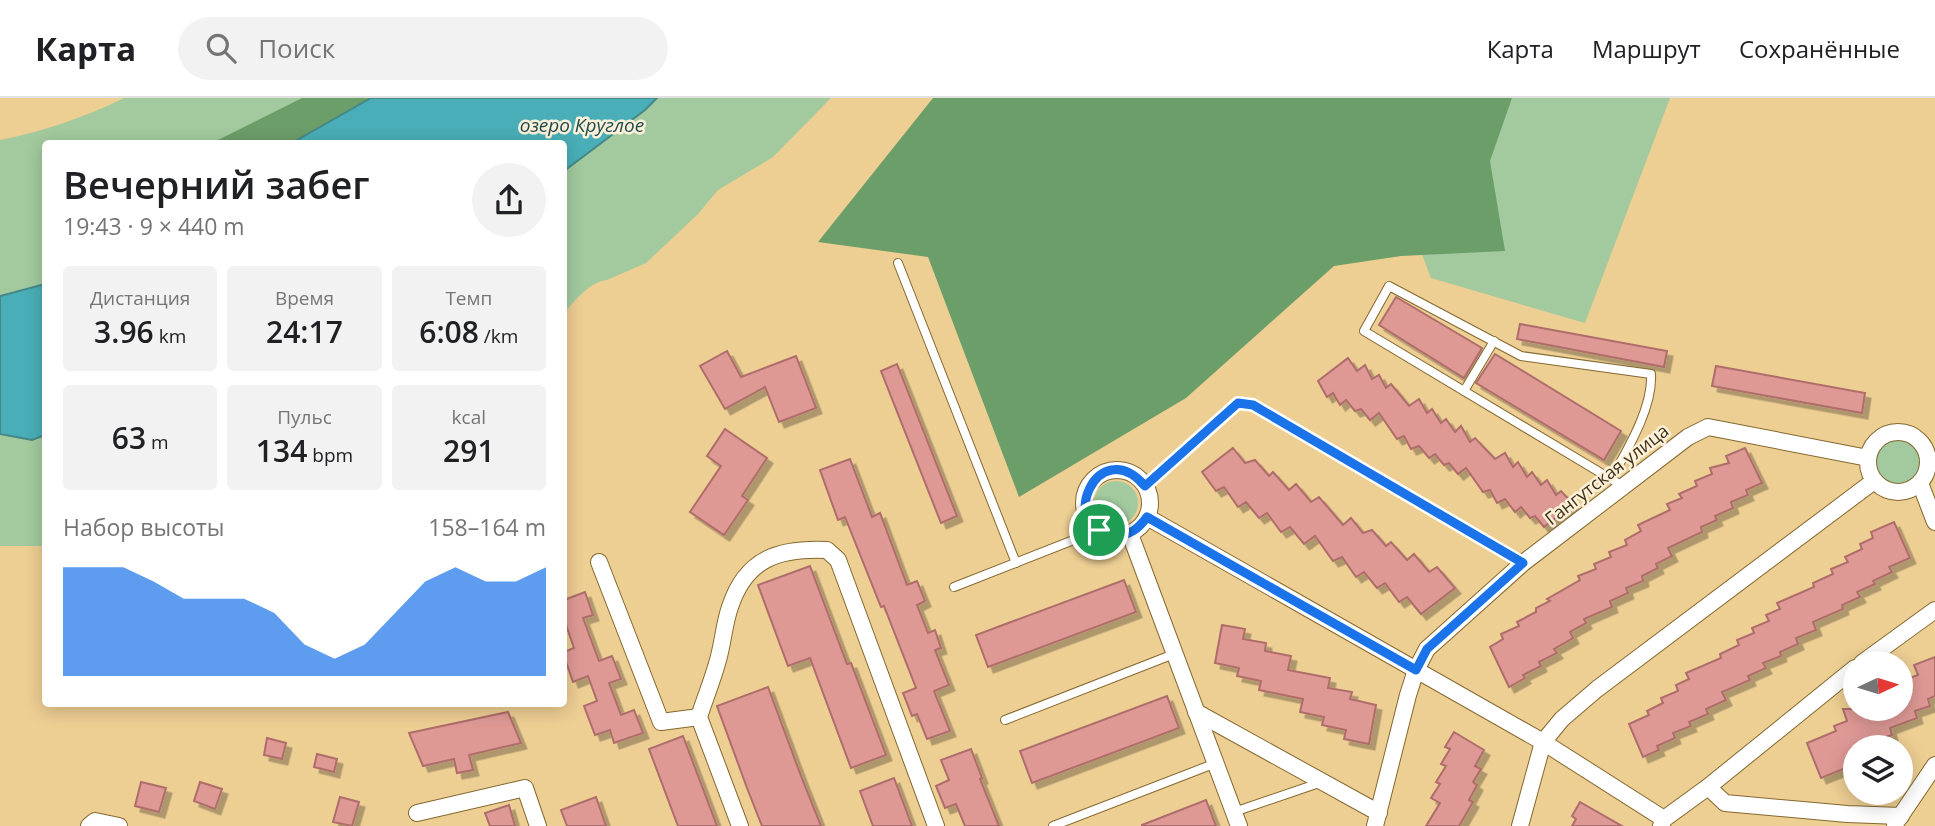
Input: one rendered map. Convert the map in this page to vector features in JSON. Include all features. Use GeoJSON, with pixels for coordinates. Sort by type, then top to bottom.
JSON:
{"type":"FeatureCollection","features":[{"type":"Feature","properties":{"kind":"street","name":"Гангутская улица"},"geometry":{"type":"LineString","coordinates":[[1196,712],[1322,782],[1377,820],[1416,670],[1427,649],[1617,483],[1688,437],[1709,427],[1868,458]]}},
{"type":"Feature","properties":{"kind":"street"},"geometry":{"type":"LineString","coordinates":[[1897,431],[1907,432],[1917,437],[1924,445],[1929,465],[1920,484],[1901,492],[1891,492],[1874,481],[1869,472],[1868,458],[1872,445],[1879,438],[1897,431]]}},
{"type":"Feature","properties":{"kind":"street"},"geometry":{"type":"LineString","coordinates":[[1118,470],[1129,472],[1145,486],[1150,506],[1147,517],[1141,526],[1130,534],[1111,535],[1099,530],[1087,516],[1084,505],[1090,484],[1098,477],[1118,470]]}},
{"type":"Feature","properties":{"kind":"street"},"geometry":{"type":"LineString","coordinates":[[1520,826],[1543,742],[1562,719],[1597,689],[1874,481]]}},
{"type":"Feature","properties":{"kind":"street"},"geometry":{"type":"LineString","coordinates":[[1920,484],[1935,522]]}},
{"type":"Feature","properties":{"kind":"street"},"geometry":{"type":"LineString","coordinates":[[1147,517],[1543,742],[1662,823],[1843,678]]}},
{"type":"Feature","properties":{"kind":"street"},"geometry":{"type":"LineString","coordinates":[[1130,534],[1237,819]]}},
{"type":"Feature","properties":{"kind":"street"},"geometry":{"type":"LineString","coordinates":[[740,826],[699,717],[718,661],[729,608],[742,578],[771,555],[805,549],[827,550],[838,560],[936,826]]}},
{"type":"Feature","properties":{"kind":"street"},"geometry":{"type":"LineString","coordinates":[[599,562],[661,722],[699,717]]}},
{"type":"Feature","properties":{"kind":"street"},"geometry":{"type":"LineString","coordinates":[[1879,651],[1935,610]]}},
{"type":"Feature","properties":{"kind":"street"},"geometry":{"type":"LineString","coordinates":[[1708,787],[1725,803],[1897,821],[1935,765]]}},
{"type":"Feature","properties":{"kind":"street"},"geometry":{"type":"LineString","coordinates":[[417,813],[525,789],[538,826]]}},
{"type":"Feature","properties":{"kind":"street"},"geometry":{"type":"LineString","coordinates":[[89,826],[95,821],[119,826]]}},
{"type":"Feature","properties":{"kind":"lane"},"geometry":{"type":"LineString","coordinates":[[898,263],[1016,563]]}},
{"type":"Feature","properties":{"kind":"lane"},"geometry":{"type":"LineString","coordinates":[[1389,286],[1521,356],[1651,374],[1652,384],[1617,483],[1464,391],[1364,331],[1389,286]]}},
{"type":"Feature","properties":{"kind":"lane"},"geometry":{"type":"LineString","coordinates":[[1464,391],[1494,341]]}},
{"type":"Feature","properties":{"kind":"lane"},"geometry":{"type":"LineString","coordinates":[[1145,486],[1238,403],[1253,405],[1523,563]]}},
{"type":"Feature","properties":{"kind":"lane"},"geometry":{"type":"LineString","coordinates":[[954,587],[1099,530]]}},
{"type":"Feature","properties":{"kind":"lane"},"geometry":{"type":"LineString","coordinates":[[1005,720],[1174,654]]}},
{"type":"Feature","properties":{"kind":"lane"},"geometry":{"type":"LineString","coordinates":[[1053,826],[1216,763]]}},
{"type":"Feature","properties":{"kind":"lane"},"geometry":{"type":"LineString","coordinates":[[1237,819],[1322,782]]}},
{"type":"Feature","properties":{"kind":"green space"},"geometry":{"type":"Polygon","coordinates":[[[124,98],[831,98],[773,157],[718,190],[698,214],[646,263],[595,284],[583,292],[567,310],[567,140],[42,140],[42,546],[0,546],[0,140],[31,133],[124,98]]]}},
{"type":"Feature","properties":{"kind":"green space"},"geometry":{"type":"Polygon","coordinates":[[[302,98],[371,98],[297,140],[218,140],[302,98]]]}},
{"type":"Feature","properties":{"kind":"green space"},"geometry":{"type":"Polygon","coordinates":[[[933,98],[1512,98],[1490,161],[1505,251],[1401,256],[1334,266],[1186,398],[1019,497],[928,257],[818,242],[933,98]]]}},
{"type":"Feature","properties":{"kind":"green space"},"geometry":{"type":"Polygon","coordinates":[[[1362,98],[1670,98],[1585,323],[1431,278],[1362,98]]]}},
{"type":"Feature","properties":{"kind":"green space"},"geometry":{"type":"Polygon","coordinates":[[[1898,440],[1913,447],[1920,462],[1913,477],[1898,484],[1883,477],[1876,462],[1883,447],[1898,440]]]}},
{"type":"Feature","properties":{"kind":"green space"},"geometry":{"type":"Polygon","coordinates":[[[1116,481],[1131,488],[1138,503],[1131,518],[1116,525],[1101,518],[1094,503],[1101,488],[1116,481]]]}},
{"type":"Feature","properties":{"kind":"water","name":"озеро Круглое"},"geometry":{"type":"Polygon","coordinates":[[[371,98],[657,98],[567,169],[567,140],[297,140],[371,98]]]}},
{"type":"Feature","properties":{"kind":"water"},"geometry":{"type":"Polygon","coordinates":[[[42,285],[42,436],[32,440],[0,434],[0,296],[42,285]]]}},
{"type":"Feature","properties":{"kind":"building"},"geometry":{"type":"Polygon","coordinates":[[[1396,297],[1482,348],[1464,378],[1379,325],[1396,297]]]}},
{"type":"Feature","properties":{"kind":"building"},"geometry":{"type":"Polygon","coordinates":[[[1520,324],[1667,351],[1664,367],[1517,339],[1520,324]]]}},
{"type":"Feature","properties":{"kind":"building"},"geometry":{"type":"Polygon","coordinates":[[[727,351],[741,377],[796,356],[816,408],[779,422],[765,387],[725,409],[700,366],[727,351]]]}},
{"type":"Feature","properties":{"kind":"building"},"geometry":{"type":"Polygon","coordinates":[[[1495,354],[1621,431],[1604,460],[1476,383],[1495,354]]]}},
{"type":"Feature","properties":{"kind":"building"},"geometry":{"type":"Polygon","coordinates":[[[1348,358],[1357,371],[1365,365],[1372,379],[1379,375],[1386,388],[1391,384],[1409,406],[1419,399],[1427,413],[1432,409],[1441,423],[1446,419],[1455,432],[1461,426],[1470,442],[1475,438],[1495,459],[1505,453],[1513,467],[1518,462],[1527,477],[1532,472],[1541,485],[1547,480],[1556,495],[1561,491],[1573,504],[1544,527],[1535,516],[1530,518],[1521,507],[1515,512],[1505,499],[1497,503],[1490,490],[1483,492],[1466,468],[1458,474],[1449,463],[1444,465],[1435,454],[1429,458],[1419,446],[1411,449],[1404,436],[1397,439],[1379,413],[1370,420],[1361,409],[1355,411],[1346,400],[1340,405],[1333,393],[1327,397],[1318,381],[1348,358]]]}},
{"type":"Feature","properties":{"kind":"building"},"geometry":{"type":"Polygon","coordinates":[[[897,364],[957,516],[941,523],[881,371],[897,364]]]}},
{"type":"Feature","properties":{"kind":"building"},"geometry":{"type":"Polygon","coordinates":[[[1716,366],[1865,393],[1862,413],[1712,386],[1716,366]]]}},
{"type":"Feature","properties":{"kind":"building"},"geometry":{"type":"Polygon","coordinates":[[[725,429],[767,458],[742,496],[748,500],[724,535],[690,512],[721,466],[707,456],[725,429]]]}},
{"type":"Feature","properties":{"kind":"building"},"geometry":{"type":"Polygon","coordinates":[[[1233,448],[1245,463],[1255,460],[1269,476],[1273,472],[1289,490],[1296,484],[1311,502],[1319,497],[1343,525],[1351,518],[1363,533],[1372,530],[1386,546],[1391,542],[1407,560],[1414,554],[1429,572],[1437,567],[1455,588],[1421,614],[1407,597],[1399,602],[1385,583],[1377,588],[1364,572],[1356,577],[1342,557],[1333,561],[1315,536],[1304,544],[1290,527],[1281,532],[1267,513],[1259,518],[1246,502],[1238,507],[1224,487],[1216,491],[1202,472],[1233,448]]]}},
{"type":"Feature","properties":{"kind":"building"},"geometry":{"type":"Polygon","coordinates":[[[1745,448],[1762,483],[1746,490],[1748,495],[1731,502],[1733,508],[1715,516],[1717,520],[1701,527],[1702,532],[1668,548],[1672,556],[1656,564],[1658,568],[1642,576],[1643,581],[1626,588],[1628,593],[1610,601],[1612,607],[1584,619],[1586,623],[1570,632],[1573,638],[1554,649],[1557,653],[1539,662],[1541,666],[1523,675],[1525,678],[1509,687],[1490,647],[1503,639],[1501,634],[1519,626],[1517,622],[1536,612],[1536,608],[1550,601],[1547,599],[1580,580],[1578,576],[1596,569],[1594,564],[1611,557],[1609,552],[1627,545],[1625,540],[1641,531],[1638,525],[1670,510],[1667,504],[1682,498],[1679,494],[1697,486],[1695,481],[1712,474],[1710,468],[1729,463],[1726,456],[1745,448]]]}},
{"type":"Feature","properties":{"kind":"building"},"geometry":{"type":"Polygon","coordinates":[[[850,459],[872,517],[880,513],[907,585],[917,581],[925,601],[917,605],[928,633],[935,630],[941,648],[935,650],[949,685],[934,691],[950,731],[927,739],[917,714],[912,716],[903,693],[916,688],[884,606],[881,607],[845,517],[838,520],[820,470],[850,459]]]}},
{"type":"Feature","properties":{"kind":"building"},"geometry":{"type":"Polygon","coordinates":[[[1894,522],[1910,558],[1889,567],[1892,572],[1857,592],[1860,597],[1842,605],[1843,609],[1813,622],[1816,630],[1796,638],[1798,644],[1780,652],[1781,656],[1763,663],[1766,668],[1748,676],[1750,680],[1722,692],[1726,700],[1706,709],[1708,714],[1689,722],[1691,726],[1673,733],[1675,738],[1657,746],[1659,750],[1643,757],[1629,724],[1649,715],[1647,711],[1663,703],[1661,698],[1678,691],[1676,685],[1689,679],[1686,673],[1721,658],[1720,654],[1739,645],[1737,640],[1754,633],[1752,628],[1769,621],[1766,615],[1780,609],[1777,603],[1814,587],[1813,583],[1833,574],[1831,569],[1848,562],[1845,557],[1862,549],[1860,544],[1873,538],[1871,532],[1894,522]]]}},
{"type":"Feature","properties":{"kind":"building"},"geometry":{"type":"Polygon","coordinates":[[[810,566],[847,664],[851,663],[886,755],[851,768],[810,658],[788,666],[758,585],[810,566]]]}},
{"type":"Feature","properties":{"kind":"building"},"geometry":{"type":"Polygon","coordinates":[[[1124,580],[1136,612],[988,667],[976,635],[1124,580]]]}},
{"type":"Feature","properties":{"kind":"building"},"geometry":{"type":"Polygon","coordinates":[[[585,592],[593,615],[583,618],[599,661],[612,656],[621,679],[609,683],[621,715],[634,710],[643,733],[614,743],[610,730],[595,735],[584,706],[597,701],[588,676],[573,682],[567,665],[567,651],[574,648],[567,628],[567,599],[585,592]]]}},
{"type":"Feature","properties":{"kind":"building"},"geometry":{"type":"Polygon","coordinates":[[[1222,625],[1245,629],[1243,639],[1266,643],[1265,651],[1291,656],[1288,670],[1330,678],[1328,688],[1352,692],[1350,699],[1376,705],[1369,744],[1344,739],[1346,730],[1322,725],[1324,717],[1300,712],[1303,699],[1259,690],[1261,681],[1237,676],[1239,668],[1215,663],[1222,625]]]}},
{"type":"Feature","properties":{"kind":"building"},"geometry":{"type":"Polygon","coordinates":[[[1935,657],[1935,696],[1928,699],[1930,706],[1915,711],[1917,718],[1913,719],[1913,677],[1918,675],[1914,665],[1935,657]]]}},
{"type":"Feature","properties":{"kind":"building"},"geometry":{"type":"Polygon","coordinates":[[[768,687],[821,826],[762,826],[747,788],[717,706],[768,687]]]}},
{"type":"Feature","properties":{"kind":"building"},"geometry":{"type":"Polygon","coordinates":[[[1167,696],[1179,728],[1032,783],[1020,751],[1167,696]]]}},
{"type":"Feature","properties":{"kind":"building"},"geometry":{"type":"Polygon","coordinates":[[[508,712],[521,743],[469,755],[473,770],[457,773],[454,759],[423,766],[409,733],[508,712]]]}},
{"type":"Feature","properties":{"kind":"building"},"geometry":{"type":"Polygon","coordinates":[[[1847,721],[1909,721],[1890,728],[1892,735],[1843,735],[1843,769],[1821,778],[1807,743],[1836,731],[1834,726],[1847,721]]]}},
{"type":"Feature","properties":{"kind":"building"},"geometry":{"type":"Polygon","coordinates":[[[1454,732],[1484,750],[1475,766],[1481,769],[1473,782],[1477,785],[1469,800],[1473,802],[1459,826],[1426,826],[1440,803],[1431,798],[1440,784],[1436,782],[1446,766],[1441,764],[1450,749],[1445,747],[1454,732]]]}},
{"type":"Feature","properties":{"kind":"building"},"geometry":{"type":"Polygon","coordinates":[[[683,736],[717,826],[678,826],[649,749],[683,736]]]}},
{"type":"Feature","properties":{"kind":"building"},"geometry":{"type":"Polygon","coordinates":[[[267,738],[286,743],[282,759],[264,755],[267,738]]]}},
{"type":"Feature","properties":{"kind":"building"},"geometry":{"type":"Polygon","coordinates":[[[971,749],[999,826],[965,826],[956,804],[945,808],[936,786],[949,780],[941,760],[971,749]]]}},
{"type":"Feature","properties":{"kind":"building"},"geometry":{"type":"Polygon","coordinates":[[[317,754],[337,759],[334,772],[314,767],[317,754]]]}},
{"type":"Feature","properties":{"kind":"building"},"geometry":{"type":"Polygon","coordinates":[[[894,778],[912,826],[873,826],[860,791],[894,778]]]}},
{"type":"Feature","properties":{"kind":"building"},"geometry":{"type":"Polygon","coordinates":[[[141,782],[166,788],[159,812],[135,806],[141,782]]]}},
{"type":"Feature","properties":{"kind":"building"},"geometry":{"type":"Polygon","coordinates":[[[200,782],[222,789],[215,809],[194,801],[200,782]]]}},
{"type":"Feature","properties":{"kind":"building"},"geometry":{"type":"Polygon","coordinates":[[[340,797],[359,802],[352,826],[333,822],[340,797]]]}},
{"type":"Feature","properties":{"kind":"building"},"geometry":{"type":"Polygon","coordinates":[[[596,797],[606,826],[567,826],[561,810],[596,797]]]}},
{"type":"Feature","properties":{"kind":"building"},"geometry":{"type":"Polygon","coordinates":[[[1206,800],[1216,826],[1142,826],[1142,825],[1206,800]]]}},
{"type":"Feature","properties":{"kind":"building"},"geometry":{"type":"Polygon","coordinates":[[[1580,802],[1622,826],[1572,826],[1576,819],[1572,816],[1580,802]]]}},
{"type":"Feature","properties":{"kind":"building"},"geometry":{"type":"Polygon","coordinates":[[[509,805],[515,826],[490,826],[485,813],[509,805]]]}},
{"type":"Feature","properties":{"kind":"route"},"geometry":{"type":"LineString","coordinates":[[1238,403],[1253,405],[1523,563],[1427,649],[1416,670],[1147,517],[1141,526],[1130,534],[1111,535],[1099,530],[1087,516],[1084,505],[1090,484],[1107,472],[1118,470],[1129,472],[1145,486],[1238,403]]}}]}
